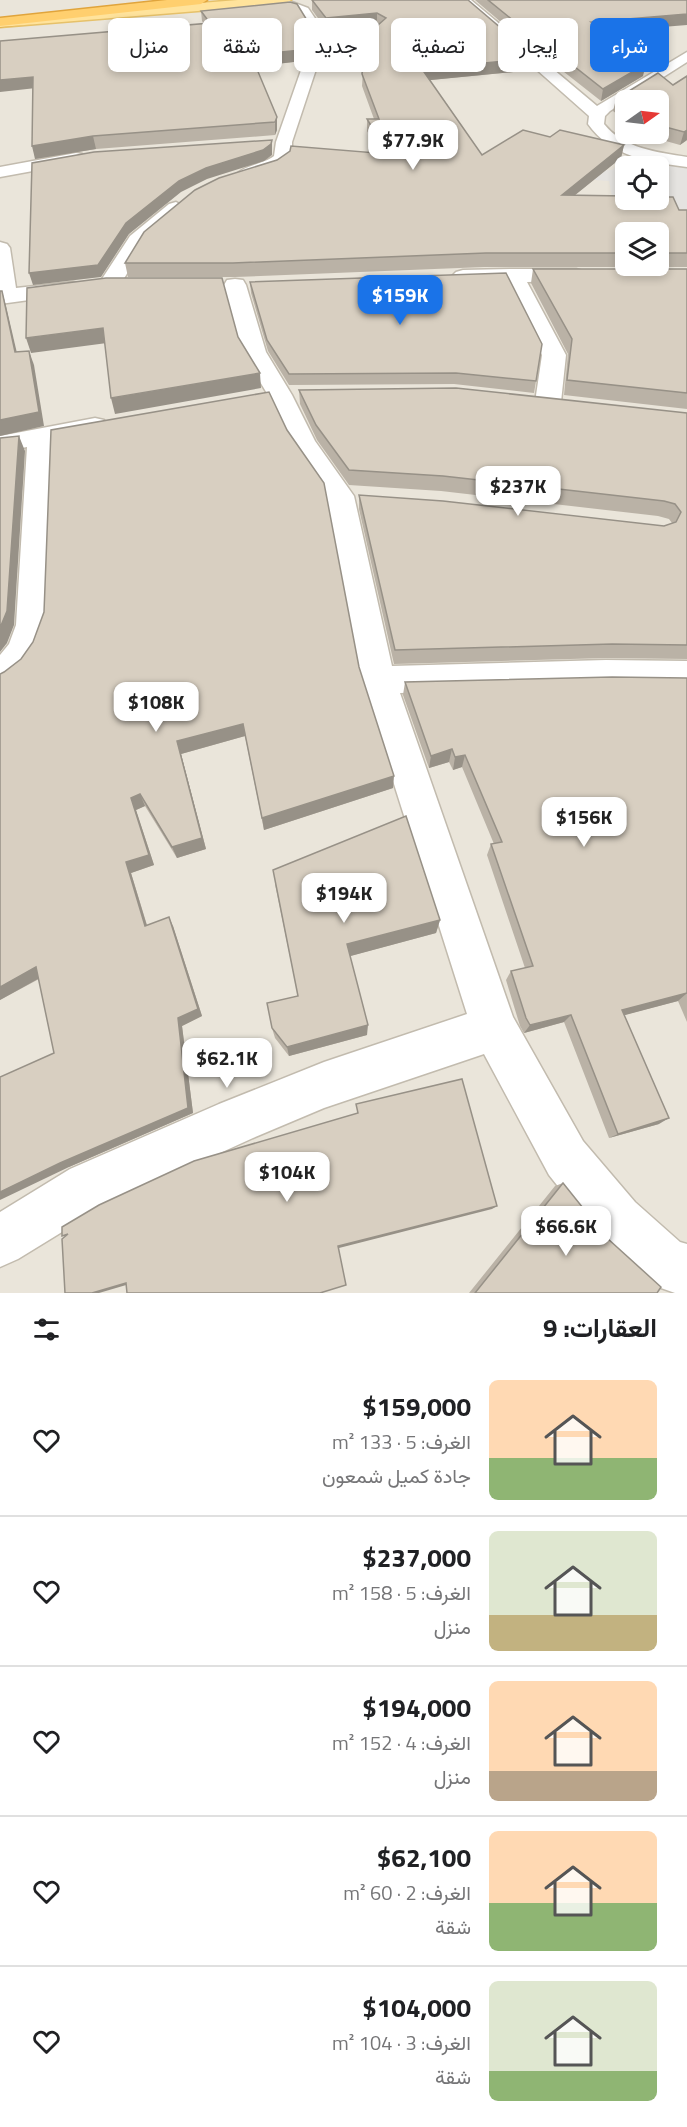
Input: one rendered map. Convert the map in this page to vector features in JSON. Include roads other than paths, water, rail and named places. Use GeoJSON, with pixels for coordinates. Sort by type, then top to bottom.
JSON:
{"type":"FeatureCollection","features":[{"type":"Feature","properties":{"kind":"highway"},"geometry":{"type":"LineString","coordinates":[[0,23],[201,0]]}},
{"type":"Feature","properties":{"kind":"main road"},"geometry":{"type":"LineString","coordinates":[[0,23],[279,0]]}},
{"type":"Feature","properties":{"kind":"street"},"geometry":{"type":"LineString","coordinates":[[234,177],[279,163],[283,158],[284,142],[326,35],[314,10],[279,0]]}},
{"type":"Feature","properties":{"kind":"street"},"geometry":{"type":"LineString","coordinates":[[464,0],[597,115]]}},
{"type":"Feature","properties":{"kind":"street"},"geometry":{"type":"LineString","coordinates":[[687,56],[621,96],[597,115],[596,124],[601,133],[618,145],[644,155],[687,162]]}},
{"type":"Feature","properties":{"kind":"street"},"geometry":{"type":"LineString","coordinates":[[263,143],[284,142]]}},
{"type":"Feature","properties":{"kind":"street"},"geometry":{"type":"LineString","coordinates":[[0,172],[96,156]]}},
{"type":"Feature","properties":{"kind":"street"},"geometry":{"type":"LineString","coordinates":[[109,285],[137,240],[189,198]]}},
{"type":"Feature","properties":{"kind":"street"},"geometry":{"type":"LineString","coordinates":[[0,248],[3,297],[109,285],[132,285]]}},
{"type":"Feature","properties":{"kind":"street"},"geometry":{"type":"LineString","coordinates":[[513,275],[554,355],[559,404],[520,399]]}},
{"type":"Feature","properties":{"kind":"street"},"geometry":{"type":"LineString","coordinates":[[442,277],[592,275]]}},
{"type":"Feature","properties":{"kind":"street"},"geometry":{"type":"LineString","coordinates":[[235,285],[254,352],[281,396],[303,443],[351,497],[378,680],[494,1028],[566,1158],[617,1220],[666,1264],[687,1270]]}},
{"type":"Feature","properties":{"kind":"street"},"geometry":{"type":"LineString","coordinates":[[0,444],[121,422]]}},
{"type":"Feature","properties":{"kind":"street"},"geometry":{"type":"LineString","coordinates":[[0,674],[15,664],[25,651],[32,625],[41,435]]}},
{"type":"Feature","properties":{"kind":"street"},"geometry":{"type":"LineString","coordinates":[[378,680],[606,674],[687,675]]}},
{"type":"Feature","properties":{"kind":"street"},"geometry":{"type":"LineString","coordinates":[[0,1241],[88,1187],[236,1121],[324,1085],[494,1028]]}}]}
